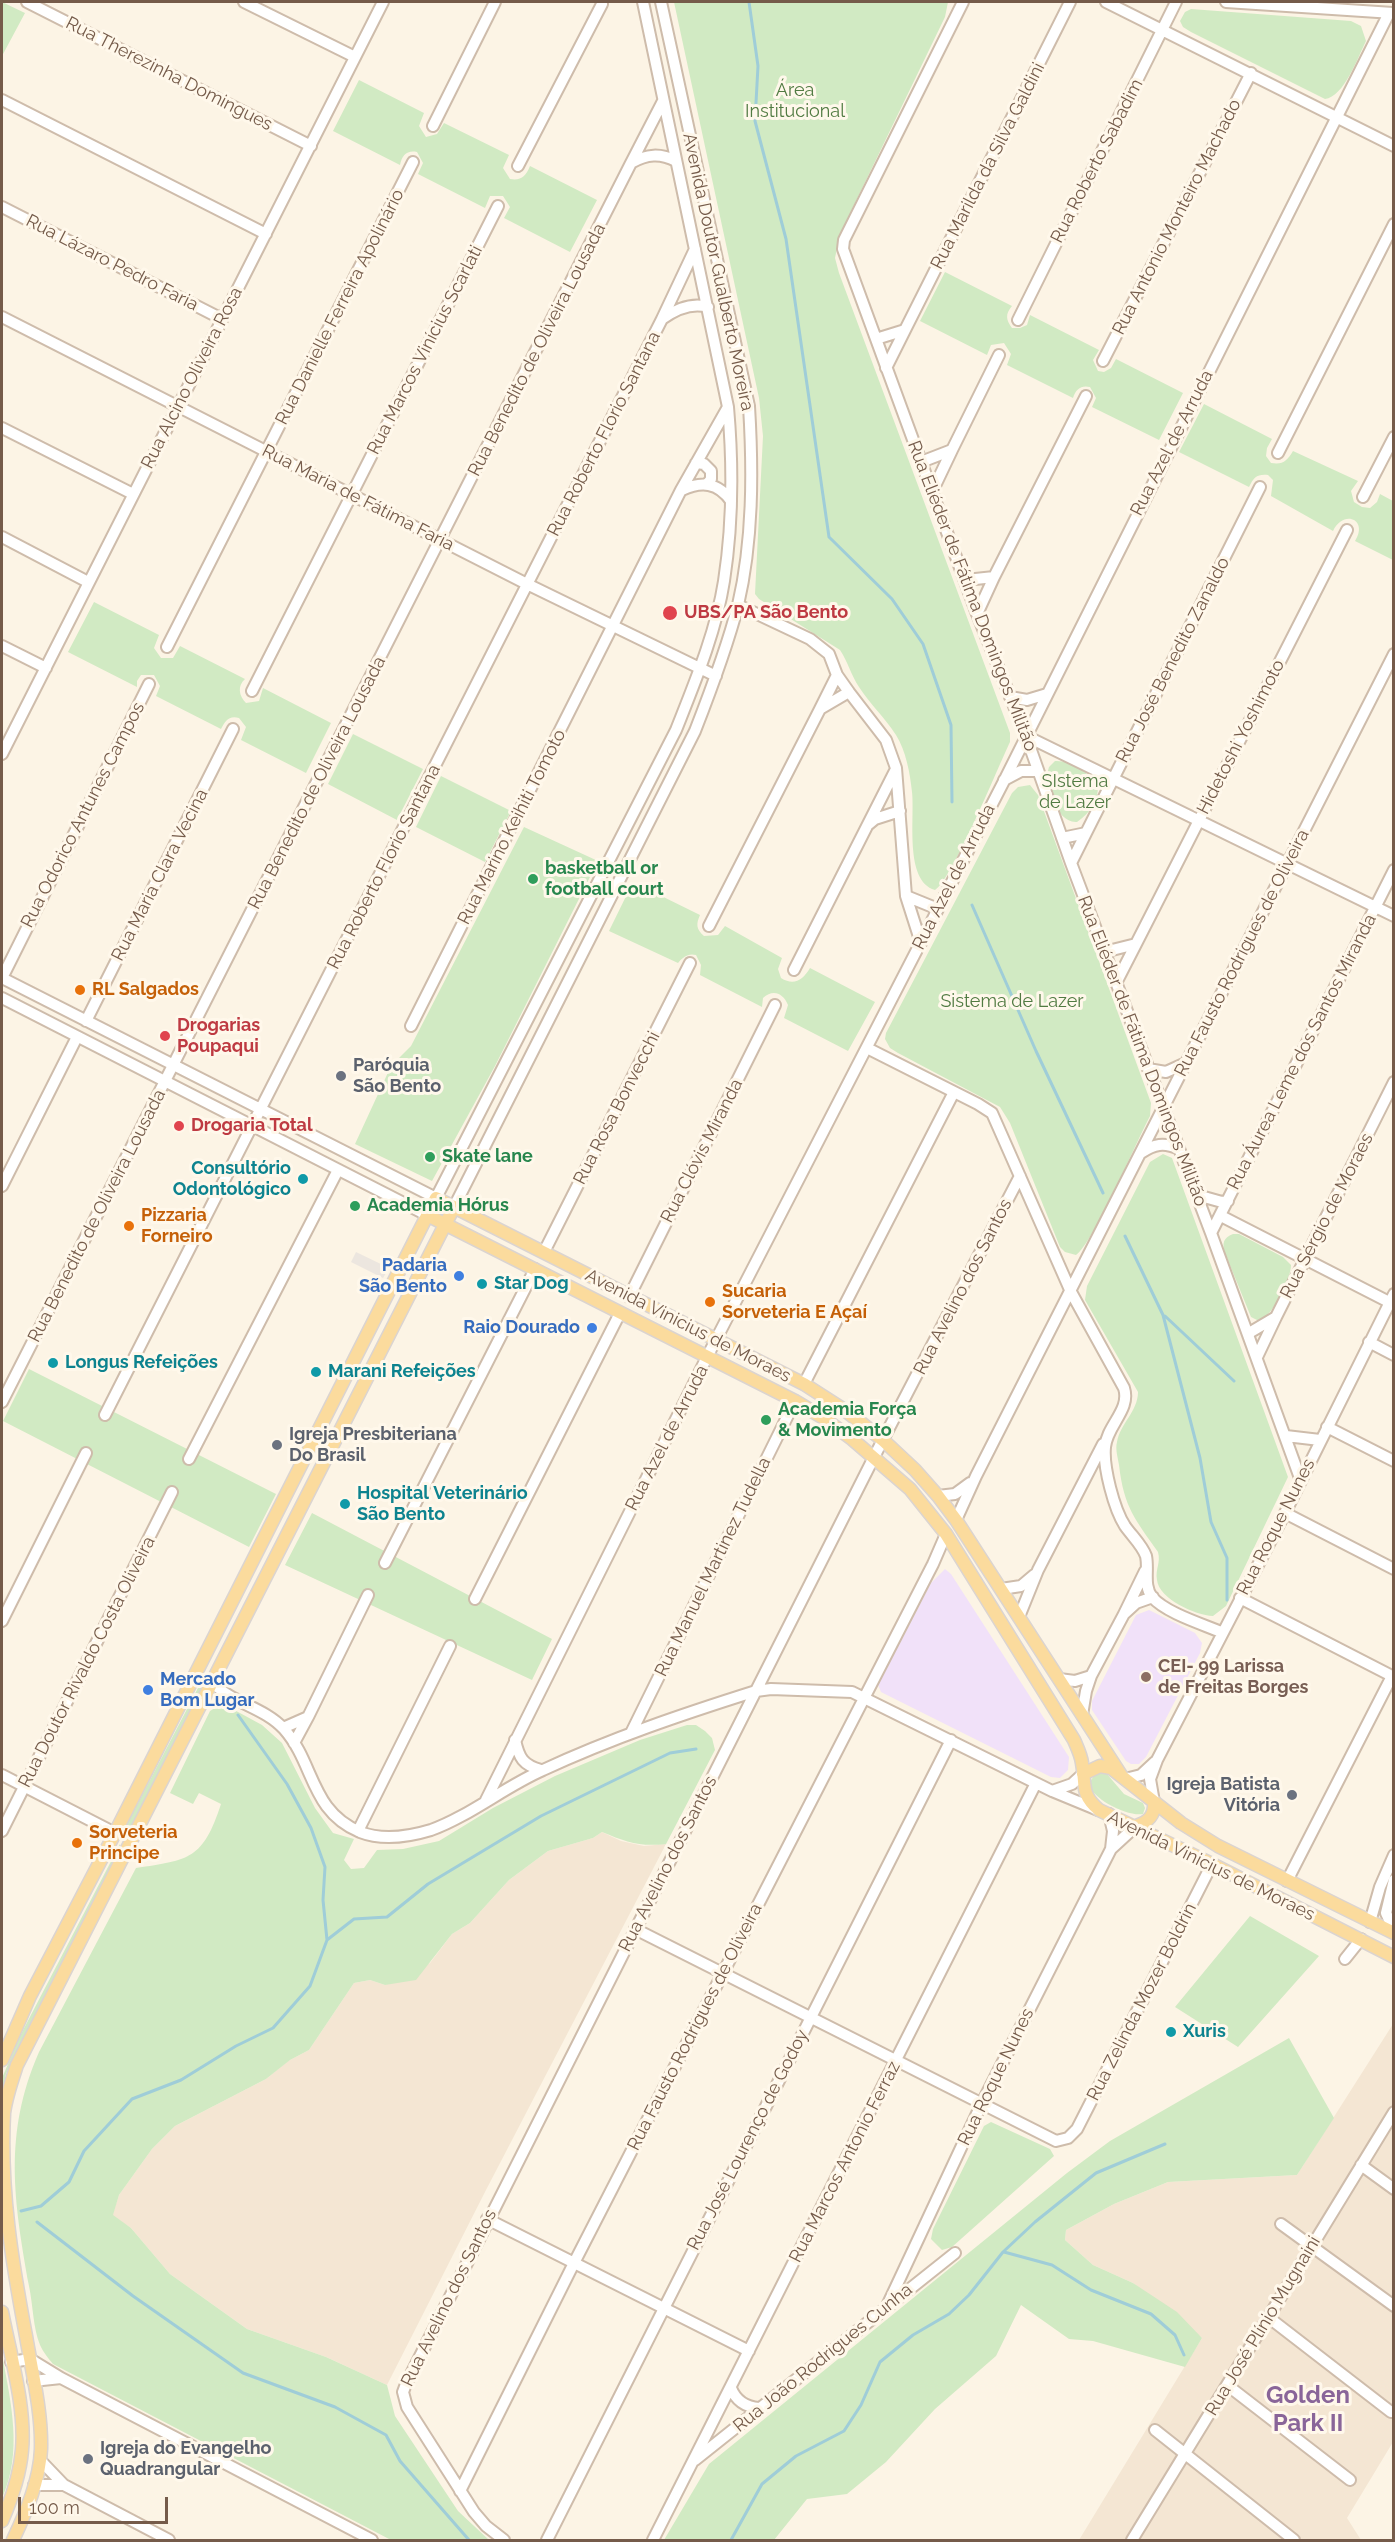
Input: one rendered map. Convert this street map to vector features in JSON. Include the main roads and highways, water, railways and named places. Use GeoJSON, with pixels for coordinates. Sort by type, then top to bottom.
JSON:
{"type":"FeatureCollection","features":[{"type":"Feature","properties":{"kind":"main road","name":"Avenida Vinicius de Moraes"},"geometry":{"type":"LineString","coordinates":[[436,1198],[804,1384],[846,1411],[884,1441],[915,1470],[956,1520],[1123,1777]]}},
{"type":"Feature","properties":{"kind":"main road","name":"Avenida Doutor Gualberto Moreira"},"geometry":{"type":"LineString","coordinates":[[2,2060],[30,1996],[115,1833],[436,1198]]}},
{"type":"Feature","properties":{"kind":"main road","name":"Avenida Doutor Gualberto Moreira"},"geometry":{"type":"LineString","coordinates":[[14,2541],[34,2485],[40,2460],[41,2429],[5,2229],[2,2167],[3,2111],[17,2065],[454,1207]]}},
{"type":"Feature","properties":{"kind":"main road","name":"Avenida Vinicius de Moraes"},"geometry":{"type":"LineString","coordinates":[[427,1215],[795,1401],[822,1417],[874,1457],[910,1489],[946,1534],[1074,1740],[1081,1758],[1085,1792],[1104,1812],[1361,1939],[1394,1958]]}},
{"type":"Feature","properties":{"kind":"main road"},"geometry":{"type":"LineString","coordinates":[[535,1269],[544,1252]]}},
{"type":"Feature","properties":{"kind":"main road"},"geometry":{"type":"LineString","coordinates":[[1003,1626],[1019,1617]]}},
{"type":"Feature","properties":{"kind":"main road"},"geometry":{"type":"LineString","coordinates":[[195,1674],[212,1682]]}},
{"type":"Feature","properties":{"kind":"main road","name":"Avenida Vinicius de Moraes"},"geometry":{"type":"LineString","coordinates":[[1083,1774],[1104,1766],[1123,1777],[1181,1823],[1218,1846],[1370,1922],[1394,1931]]}},
{"type":"Feature","properties":{"kind":"main road","name":"Rua Roque Nunes"},"geometry":{"type":"LineString","coordinates":[[1136,1826],[1149,1820],[1154,1813],[1154,1802]]}},
{"type":"Feature","properties":{"kind":"main road"},"geometry":{"type":"LineString","coordinates":[[115,1833],[132,1841]]}},
{"type":"Feature","properties":{"kind":"main road"},"geometry":{"type":"LineString","coordinates":[[1370,1922],[1373,1946]]}},
{"type":"Feature","properties":{"kind":"main road"},"geometry":{"type":"LineString","coordinates":[[2,2312],[16,2385],[22,2448],[12,2499],[2,2521]]}},
{"type":"Feature","properties":{"kind":"waterway"},"geometry":{"type":"LineString","coordinates":[[749,2],[758,66],[755,121],[786,239],[829,537],[892,599],[923,644],[951,725],[952,802]]}},
{"type":"Feature","properties":{"kind":"waterway"},"geometry":{"type":"LineString","coordinates":[[972,905],[1036,1051],[1103,1193]]}},
{"type":"Feature","properties":{"kind":"waterway"},"geometry":{"type":"LineString","coordinates":[[1125,1236],[1163,1315],[1200,1458],[1211,1522],[1227,1558],[1227,1600]]}},
{"type":"Feature","properties":{"kind":"waterway"},"geometry":{"type":"LineString","coordinates":[[1165,1316],[1234,1381]]}},
{"type":"Feature","properties":{"kind":"waterway"},"geometry":{"type":"LineString","coordinates":[[238,1715],[287,1784],[311,1828],[325,1867],[323,1900],[327,1940]]}},
{"type":"Feature","properties":{"kind":"waterway"},"geometry":{"type":"LineString","coordinates":[[21,2211],[41,2206],[69,2182],[84,2151],[132,2099],[181,2080],[236,2046],[273,2028],[310,1986],[327,1940],[354,1919],[387,1917],[428,1884],[541,1816],[670,1753],[696,1749]]}},
{"type":"Feature","properties":{"kind":"waterway"},"geometry":{"type":"LineString","coordinates":[[731,2540],[762,2484],[796,2456],[844,2431],[861,2405],[880,2362],[913,2335],[949,2314],[969,2295],[1003,2252],[1035,2222],[1096,2173],[1165,2144]]}},
{"type":"Feature","properties":{"kind":"waterway"},"geometry":{"type":"LineString","coordinates":[[37,2222],[133,2296],[243,2373],[335,2407],[386,2435],[400,2461],[469,2540]]}},
{"type":"Feature","properties":{"kind":"waterway"},"geometry":{"type":"LineString","coordinates":[[1004,2252],[1052,2265],[1091,2290],[1151,2314],[1175,2335],[1184,2355]]}},
{"type":"Feature","properties":{"kind":"place","name":"UBS/PA São Bento"},"geometry":{"type":"Point","coordinates":[670,613]}},
{"type":"Feature","properties":{"kind":"place","name":"basketball or football court"},"geometry":{"type":"Point","coordinates":[533,879]}},
{"type":"Feature","properties":{"kind":"place","name":"RL Salgados"},"geometry":{"type":"Point","coordinates":[80,990]}},
{"type":"Feature","properties":{"kind":"place","name":"Drogarias Poupaqui"},"geometry":{"type":"Point","coordinates":[165,1036]}},
{"type":"Feature","properties":{"kind":"place","name":"Paróquia São Bento"},"geometry":{"type":"Point","coordinates":[341,1076]}},
{"type":"Feature","properties":{"kind":"place","name":"Drogaria Total"},"geometry":{"type":"Point","coordinates":[179,1126]}},
{"type":"Feature","properties":{"kind":"place","name":"Skate lane"},"geometry":{"type":"Point","coordinates":[430,1157]}},
{"type":"Feature","properties":{"kind":"place","name":"Consultório Odontológico"},"geometry":{"type":"Point","coordinates":[303,1179]}},
{"type":"Feature","properties":{"kind":"place","name":"Academia Hórus"},"geometry":{"type":"Point","coordinates":[355,1206]}},
{"type":"Feature","properties":{"kind":"place","name":"Pizzaria Forneiro"},"geometry":{"type":"Point","coordinates":[129,1226]}},
{"type":"Feature","properties":{"kind":"place","name":"Padaria São Bento"},"geometry":{"type":"Point","coordinates":[459,1276]}},
{"type":"Feature","properties":{"kind":"place","name":"Star Dog"},"geometry":{"type":"Point","coordinates":[482,1284]}},
{"type":"Feature","properties":{"kind":"place","name":"Sucaria Sorveteria E Açaí"},"geometry":{"type":"Point","coordinates":[710,1302]}},
{"type":"Feature","properties":{"kind":"place","name":"Raio Dourado"},"geometry":{"type":"Point","coordinates":[592,1328]}},
{"type":"Feature","properties":{"kind":"place","name":"Longus Refeições"},"geometry":{"type":"Point","coordinates":[53,1363]}},
{"type":"Feature","properties":{"kind":"place","name":"Marani Refeições"},"geometry":{"type":"Point","coordinates":[316,1372]}},
{"type":"Feature","properties":{"kind":"place","name":"Academia Força & Movimento"},"geometry":{"type":"Point","coordinates":[766,1420]}},
{"type":"Feature","properties":{"kind":"place","name":"Igreja Presbiteriana Do Brasil"},"geometry":{"type":"Point","coordinates":[277,1445]}},
{"type":"Feature","properties":{"kind":"place","name":"Hospital Veterinário São Bento"},"geometry":{"type":"Point","coordinates":[345,1504]}},
{"type":"Feature","properties":{"kind":"place","name":"CEI- 99 Larissa de Freitas Borges"},"geometry":{"type":"Point","coordinates":[1146,1677]}},
{"type":"Feature","properties":{"kind":"place","name":"Mercado Bom Lugar"},"geometry":{"type":"Point","coordinates":[148,1690]}},
{"type":"Feature","properties":{"kind":"place","name":"Igreja Batista Vitória"},"geometry":{"type":"Point","coordinates":[1292,1795]}},
{"type":"Feature","properties":{"kind":"place","name":"Sorveteria Principe"},"geometry":{"type":"Point","coordinates":[77,1843]}},
{"type":"Feature","properties":{"kind":"place","name":"Xuris"},"geometry":{"type":"Point","coordinates":[1171,2032]}},
{"type":"Feature","properties":{"kind":"place","name":"Igreja do Evangelho Quadrangular"},"geometry":{"type":"Point","coordinates":[88,2459]}},
{"type":"Feature","properties":{"kind":"district","name":"Golden Park II"},"geometry":{"type":"Point","coordinates":[1308,2410]}},
{"type":"Feature","properties":{"kind":"park label","name":"Área Institucional"},"geometry":{"type":"Point","coordinates":[795,101]}},
{"type":"Feature","properties":{"kind":"park label","name":"SIstema de Lazer"},"geometry":{"type":"Point","coordinates":[1075,792]}},
{"type":"Feature","properties":{"kind":"park label","name":"Sistema de Lazer"},"geometry":{"type":"Point","coordinates":[1012,1002]}}]}
